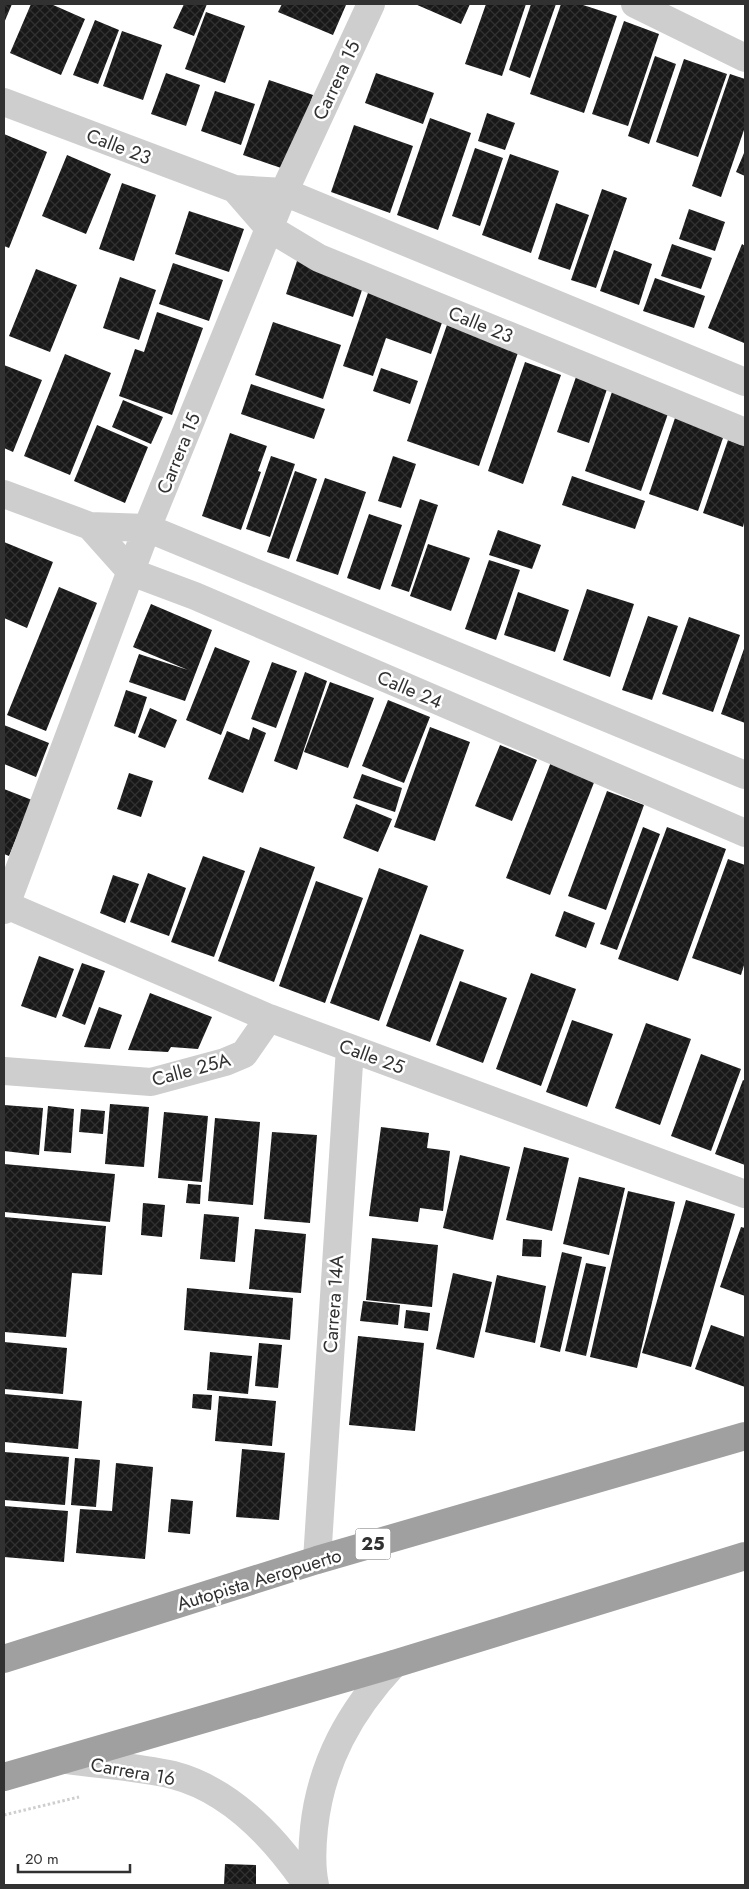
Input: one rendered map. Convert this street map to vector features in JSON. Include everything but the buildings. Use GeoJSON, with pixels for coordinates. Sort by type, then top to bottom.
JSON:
{"type":"FeatureCollection","features":[{"type":"Feature","properties":{"kind":"highway","name":"Autopista Aeropuerto"},"geometry":{"type":"LineString","coordinates":[[4,1659],[317,1560],[745,1436]]}},
{"type":"Feature","properties":{"kind":"highway"},"geometry":{"type":"LineString","coordinates":[[4,1777],[394,1664],[745,1556]]}},
{"type":"Feature","properties":{"kind":"street","name":"Carrera 15"},"geometry":{"type":"LineString","coordinates":[[4,906],[132,572],[147,528],[269,228],[371,4]]}},
{"type":"Feature","properties":{"kind":"street"},"geometry":{"type":"LineString","coordinates":[[635,4],[745,58]]}},
{"type":"Feature","properties":{"kind":"street","name":"Calle 23"},"geometry":{"type":"LineString","coordinates":[[4,102],[235,189],[284,192],[745,382]]}},
{"type":"Feature","properties":{"kind":"street","name":"Calle 23"},"geometry":{"type":"LineString","coordinates":[[235,189],[269,228],[319,258],[745,432]]}},
{"type":"Feature","properties":{"kind":"street","name":"Calle 24"},"geometry":{"type":"LineString","coordinates":[[4,494],[90,526],[147,528],[745,775]]}},
{"type":"Feature","properties":{"kind":"street","name":"Calle 24"},"geometry":{"type":"LineString","coordinates":[[90,526],[132,572],[195,596],[745,833]]}},
{"type":"Feature","properties":{"kind":"street","name":"Calle 25"},"geometry":{"type":"LineString","coordinates":[[4,906],[269,1018],[745,1194]]}},
{"type":"Feature","properties":{"kind":"street","name":"Calle 25A"},"geometry":{"type":"LineString","coordinates":[[4,1072],[152,1082],[225,1062],[244,1054],[269,1018]]}},
{"type":"Feature","properties":{"kind":"street","name":"Carrera 14A"},"geometry":{"type":"LineString","coordinates":[[317,1560],[350,1048]]}},
{"type":"Feature","properties":{"kind":"street"},"geometry":{"type":"LineString","coordinates":[[315,1885],[312,1845],[316,1811],[323,1778],[351,1716],[371,1688],[394,1664]]}},
{"type":"Feature","properties":{"kind":"street","name":"Carrera 16"},"geometry":{"type":"LineString","coordinates":[[66,1760],[174,1775],[201,1786],[243,1813],[272,1838],[307,1885]]}}]}
